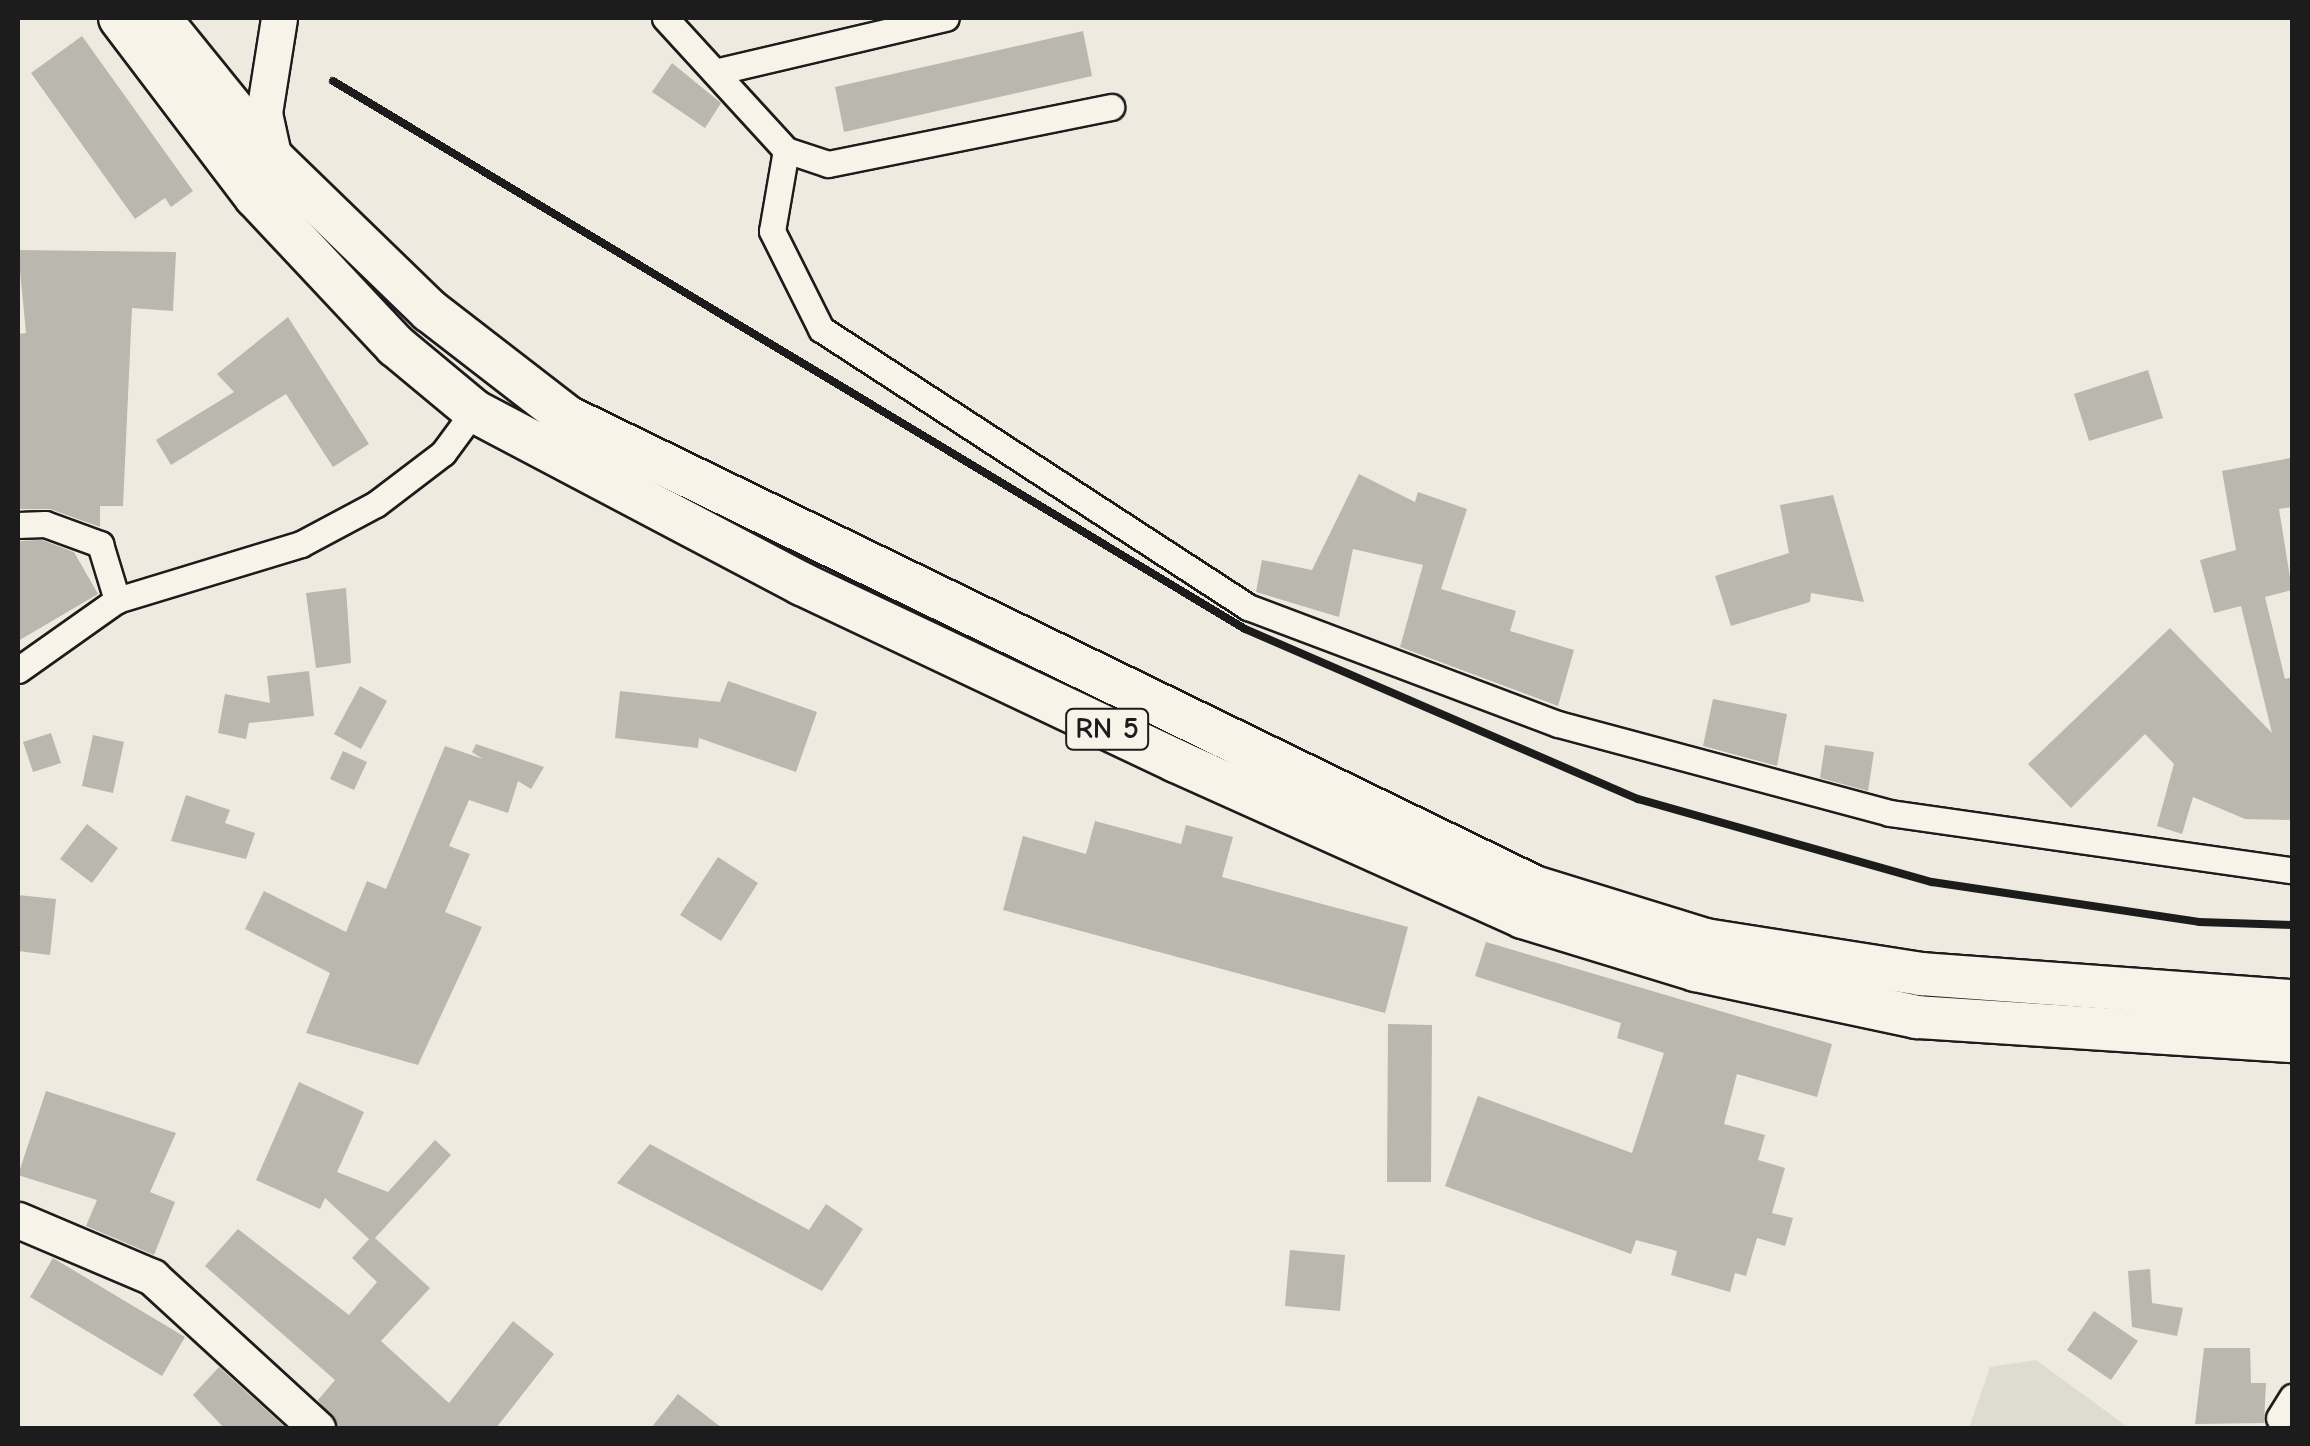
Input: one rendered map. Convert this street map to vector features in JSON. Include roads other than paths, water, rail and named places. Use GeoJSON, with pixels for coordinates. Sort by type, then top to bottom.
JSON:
{"type":"FeatureCollection","features":[{"type":"Feature","properties":{"kind":"highway","name":"RN 5"},"geometry":{"type":"LineString","coordinates":[[120,18],[256,197],[396,346],[474,411],[802,584],[1523,917],[1696,970],[1917,1017],[2292,1041]]}},
{"type":"Feature","properties":{"kind":"highway","name":"RN 5"},"geometry":{"type":"LineString","coordinates":[[160,18],[274,160],[430,311],[567,417],[1534,887],[1705,940],[1920,974],[2292,1001]]}},
{"type":"Feature","properties":{"kind":"main road"},"geometry":{"type":"LineString","coordinates":[[274,160],[264,112],[279,18]]}},
{"type":"Feature","properties":{"kind":"main road"},"geometry":{"type":"LineString","coordinates":[[18,1220],[152,1278],[317,1428]]}},
{"type":"Feature","properties":{"kind":"street"},"geometry":{"type":"LineString","coordinates":[[665,18],[786,150],[828,164],[1112,107]]}},
{"type":"Feature","properties":{"kind":"street"},"geometry":{"type":"LineString","coordinates":[[715,72],[888,24],[946,18]]}},
{"type":"Feature","properties":{"kind":"street"},"geometry":{"type":"LineString","coordinates":[[786,150],[772,231],[821,329],[1248,608],[1558,724],[1889,812],[2292,870]]}},
{"type":"Feature","properties":{"kind":"street"},"geometry":{"type":"LineString","coordinates":[[18,670],[118,600],[301,544],[443,453],[474,411]]}},
{"type":"Feature","properties":{"kind":"street"},"geometry":{"type":"LineString","coordinates":[[18,525],[44,524],[100,544],[118,600]]}},
{"type":"Feature","properties":{"kind":"railway"},"geometry":{"type":"LineString","coordinates":[[333,81],[1245,629],[1638,799],[1932,882],[2199,922],[2292,925]]}}]}
